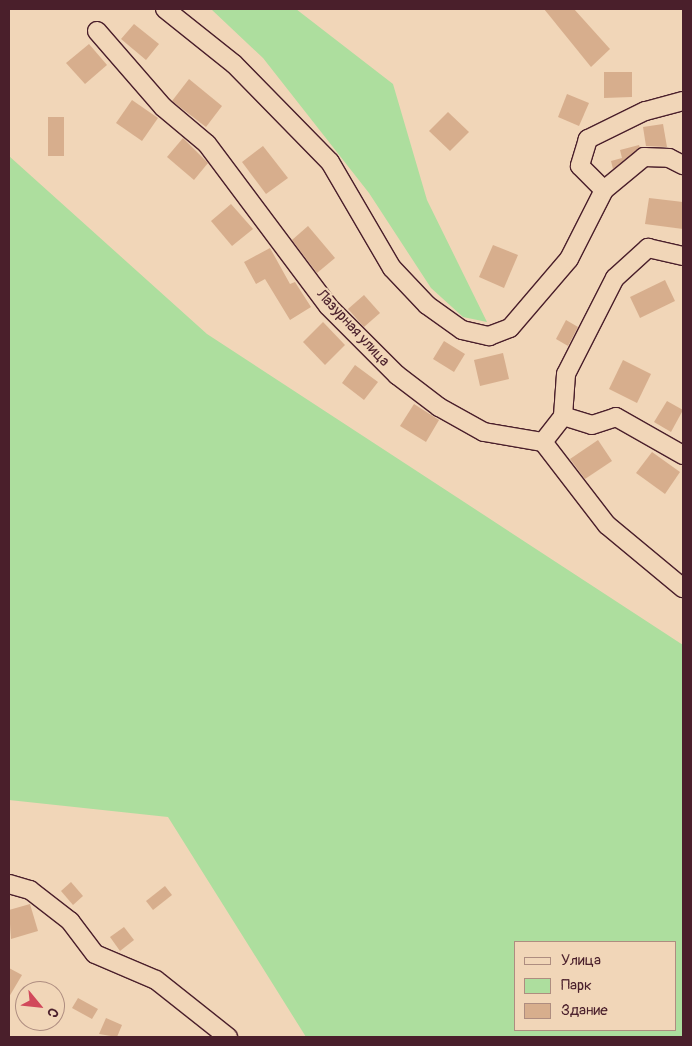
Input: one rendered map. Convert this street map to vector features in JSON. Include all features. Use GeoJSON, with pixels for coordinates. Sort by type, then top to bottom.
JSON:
{"type":"FeatureCollection","features":[{"type":"Feature","properties":{"kind":"street"},"geometry":{"type":"LineString","coordinates":[[165,9],[234,64],[330,162],[392,268],[427,305],[462,330],[489,336],[510,328],[569,259],[604,190],[644,157],[669,158],[683,165]]}},
{"type":"Feature","properties":{"kind":"street","name":"Лазурная улица"},"geometry":{"type":"LineString","coordinates":[[97,31],[163,107],[207,144],[328,306],[397,375],[439,407],[484,432],[543,442]]}},
{"type":"Feature","properties":{"kind":"street"},"geometry":{"type":"LineString","coordinates":[[604,190],[580,166],[588,140],[645,111],[683,101]]}},
{"type":"Feature","properties":{"kind":"street"},"geometry":{"type":"LineString","coordinates":[[683,256],[648,248],[615,278],[566,374],[563,416],[543,442],[607,525],[683,588]]}},
{"type":"Feature","properties":{"kind":"street"},"geometry":{"type":"LineString","coordinates":[[563,416],[592,425],[616,417],[683,455]]}},
{"type":"Feature","properties":{"kind":"street"},"geometry":{"type":"LineString","coordinates":[[9,884],[30,890],[70,921],[95,954],[156,980],[228,1037]]}},
{"type":"Feature","properties":{"kind":"green space"},"geometry":{"type":"Polygon","coordinates":[[[211,9],[296,9],[393,84],[427,200],[487,322],[463,317],[431,288],[369,193],[263,58],[211,9]]]}},
{"type":"Feature","properties":{"kind":"green space"},"geometry":{"type":"Polygon","coordinates":[[[9,156],[207,334],[683,645],[683,1037],[306,1037],[168,817],[9,800],[9,156]]]}},
{"type":"Feature","properties":{"kind":"building"},"geometry":{"type":"Polygon","coordinates":[[[544,9],[574,9],[610,49],[591,67],[544,9]]]}},
{"type":"Feature","properties":{"kind":"building"},"geometry":{"type":"Polygon","coordinates":[[[134,24],[159,44],[146,60],[121,39],[134,24]]]}},
{"type":"Feature","properties":{"kind":"building"},"geometry":{"type":"Polygon","coordinates":[[[89,44],[107,65],[85,84],[66,63],[89,44]]]}},
{"type":"Feature","properties":{"kind":"building"},"geometry":{"type":"Polygon","coordinates":[[[604,72],[632,72],[632,97],[604,98],[604,72]]]}},
{"type":"Feature","properties":{"kind":"building"},"geometry":{"type":"Polygon","coordinates":[[[189,79],[222,106],[206,127],[172,101],[189,79]]]}},
{"type":"Feature","properties":{"kind":"building"},"geometry":{"type":"Polygon","coordinates":[[[567,94],[589,103],[579,126],[558,117],[567,94]]]}},
{"type":"Feature","properties":{"kind":"building"},"geometry":{"type":"Polygon","coordinates":[[[132,100],[158,118],[142,141],[116,123],[132,100]]]}},
{"type":"Feature","properties":{"kind":"building"},"geometry":{"type":"Polygon","coordinates":[[[448,112],[469,132],[450,151],[429,131],[448,112]]]}},
{"type":"Feature","properties":{"kind":"building"},"geometry":{"type":"Polygon","coordinates":[[[48,117],[64,117],[64,156],[48,156],[48,117]]]}},
{"type":"Feature","properties":{"kind":"building"},"geometry":{"type":"Polygon","coordinates":[[[663,124],[667,147],[646,146],[643,127],[663,124]]]}},
{"type":"Feature","properties":{"kind":"building"},"geometry":{"type":"Polygon","coordinates":[[[183,138],[208,163],[194,180],[167,157],[183,138]]]}},
{"type":"Feature","properties":{"kind":"building"},"geometry":{"type":"Polygon","coordinates":[[[639,145],[640,148],[613,169],[611,161],[622,158],[620,150],[639,145]]]}},
{"type":"Feature","properties":{"kind":"building"},"geometry":{"type":"Polygon","coordinates":[[[263,146],[288,178],[266,194],[242,162],[263,146]]]}},
{"type":"Feature","properties":{"kind":"building"},"geometry":{"type":"Polygon","coordinates":[[[649,198],[683,202],[683,229],[645,224],[649,198]]]}},
{"type":"Feature","properties":{"kind":"building"},"geometry":{"type":"Polygon","coordinates":[[[231,204],[253,229],[232,246],[211,221],[231,204]]]}},
{"type":"Feature","properties":{"kind":"building"},"geometry":{"type":"Polygon","coordinates":[[[308,226],[335,258],[317,273],[292,240],[308,226]]]}},
{"type":"Feature","properties":{"kind":"building"},"geometry":{"type":"Polygon","coordinates":[[[493,245],[518,255],[504,288],[479,277],[493,245]]]}},
{"type":"Feature","properties":{"kind":"building"},"geometry":{"type":"Polygon","coordinates":[[[270,248],[290,284],[295,282],[311,307],[290,320],[265,279],[256,284],[244,262],[270,248]]]}},
{"type":"Feature","properties":{"kind":"building"},"geometry":{"type":"Polygon","coordinates":[[[665,280],[675,301],[640,318],[630,297],[665,280]]]}},
{"type":"Feature","properties":{"kind":"building"},"geometry":{"type":"Polygon","coordinates":[[[364,295],[380,313],[364,327],[348,309],[364,295]]]}},
{"type":"Feature","properties":{"kind":"building"},"geometry":{"type":"Polygon","coordinates":[[[566,320],[578,327],[568,346],[556,339],[566,320]]]}},
{"type":"Feature","properties":{"kind":"building"},"geometry":{"type":"Polygon","coordinates":[[[323,322],[345,345],[325,365],[303,342],[323,322]]]}},
{"type":"Feature","properties":{"kind":"building"},"geometry":{"type":"Polygon","coordinates":[[[444,341],[465,354],[454,372],[433,359],[444,341]]]}},
{"type":"Feature","properties":{"kind":"building"},"geometry":{"type":"Polygon","coordinates":[[[503,353],[509,379],[480,386],[474,360],[503,353]]]}},
{"type":"Feature","properties":{"kind":"building"},"geometry":{"type":"Polygon","coordinates":[[[623,360],[651,374],[637,403],[609,389],[623,360]]]}},
{"type":"Feature","properties":{"kind":"building"},"geometry":{"type":"Polygon","coordinates":[[[355,365],[378,382],[364,400],[342,383],[355,365]]]}},
{"type":"Feature","properties":{"kind":"building"},"geometry":{"type":"Polygon","coordinates":[[[667,401],[683,410],[671,432],[654,422],[667,401]]]}},
{"type":"Feature","properties":{"kind":"building"},"geometry":{"type":"Polygon","coordinates":[[[414,404],[439,420],[426,442],[400,426],[414,404]]]}},
{"type":"Feature","properties":{"kind":"building"},"geometry":{"type":"Polygon","coordinates":[[[598,440],[612,461],[585,479],[570,459],[598,440]]]}},
{"type":"Feature","properties":{"kind":"building"},"geometry":{"type":"Polygon","coordinates":[[[652,452],[680,472],[665,494],[636,473],[652,452]]]}},
{"type":"Feature","properties":{"kind":"building"},"geometry":{"type":"Polygon","coordinates":[[[71,882],[83,896],[73,905],[61,891],[71,882]]]}},
{"type":"Feature","properties":{"kind":"building"},"geometry":{"type":"Polygon","coordinates":[[[165,886],[172,895],[153,910],[146,901],[165,886]]]}},
{"type":"Feature","properties":{"kind":"building"},"geometry":{"type":"Polygon","coordinates":[[[30,904],[38,931],[11,939],[9,910],[30,904]]]}},
{"type":"Feature","properties":{"kind":"building"},"geometry":{"type":"Polygon","coordinates":[[[124,927],[134,940],[120,951],[110,937],[124,927]]]}},
{"type":"Feature","properties":{"kind":"building"},"geometry":{"type":"Polygon","coordinates":[[[9,968],[22,975],[18,981],[15,981],[15,987],[9,997],[9,968]]]}},
{"type":"Feature","properties":{"kind":"building"},"geometry":{"type":"Polygon","coordinates":[[[78,998],[98,1009],[92,1019],[72,1008],[78,998]]]}},
{"type":"Feature","properties":{"kind":"building"},"geometry":{"type":"Polygon","coordinates":[[[106,1018],[122,1025],[117,1037],[99,1034],[106,1018]]]}}]}
